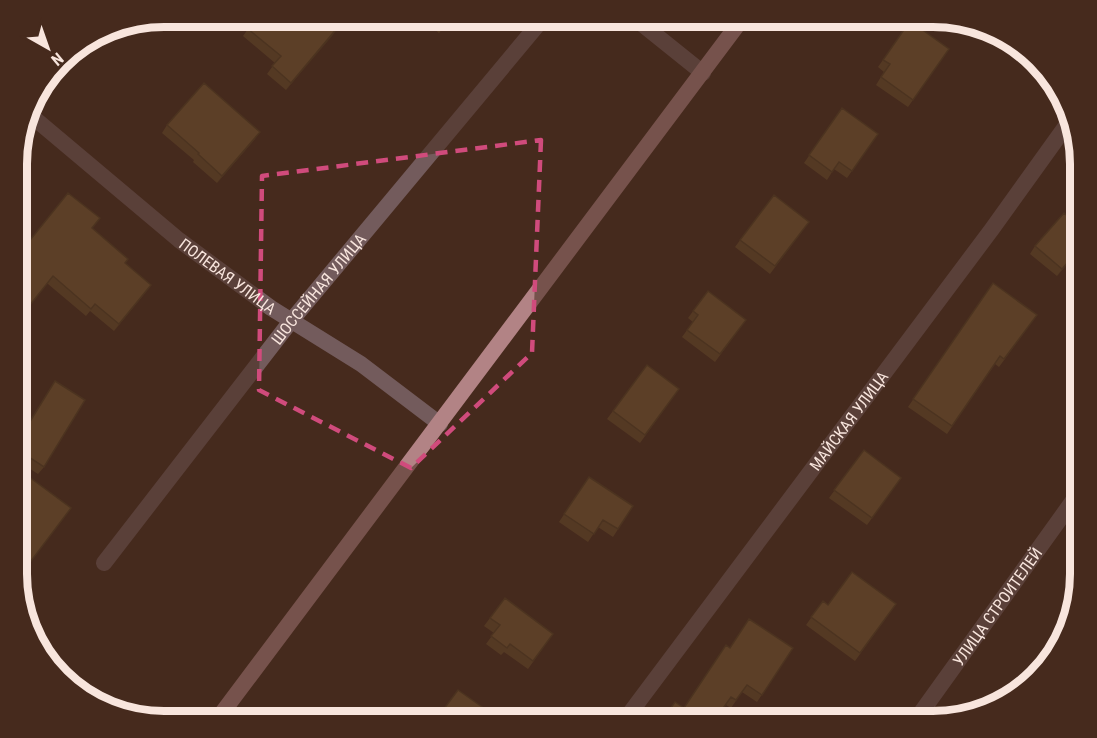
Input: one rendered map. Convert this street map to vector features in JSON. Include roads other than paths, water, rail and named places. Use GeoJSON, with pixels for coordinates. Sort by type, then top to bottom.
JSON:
{"type":"FeatureCollection","features":[{"type":"Feature","properties":{"kind":"main road"},"geometry":{"type":"LineString","coordinates":[[224,711],[736,27]]}},
{"type":"Feature","properties":{"kind":"street","name":"ШОССЕЙНАЯ УЛИЦА"},"geometry":{"type":"LineString","coordinates":[[104,563],[291,321],[536,27]]}},
{"type":"Feature","properties":{"kind":"street"},"geometry":{"type":"LineString","coordinates":[[646,27],[703,73]]}},
{"type":"Feature","properties":{"kind":"street","name":"ПОЛЕВАЯ УЛИЦА"},"geometry":{"type":"LineString","coordinates":[[35,118],[179,240],[271,308],[361,364],[440,424]]}},
{"type":"Feature","properties":{"kind":"street","name":"МАЙСКАЯ УЛИЦА"},"geometry":{"type":"LineString","coordinates":[[631,711],[992,229],[1065,127]]}},
{"type":"Feature","properties":{"kind":"street","name":"УЛИЦА СТРОИТЕЛЕЙ"},"geometry":{"type":"LineString","coordinates":[[923,711],[1070,505]]}}]}
